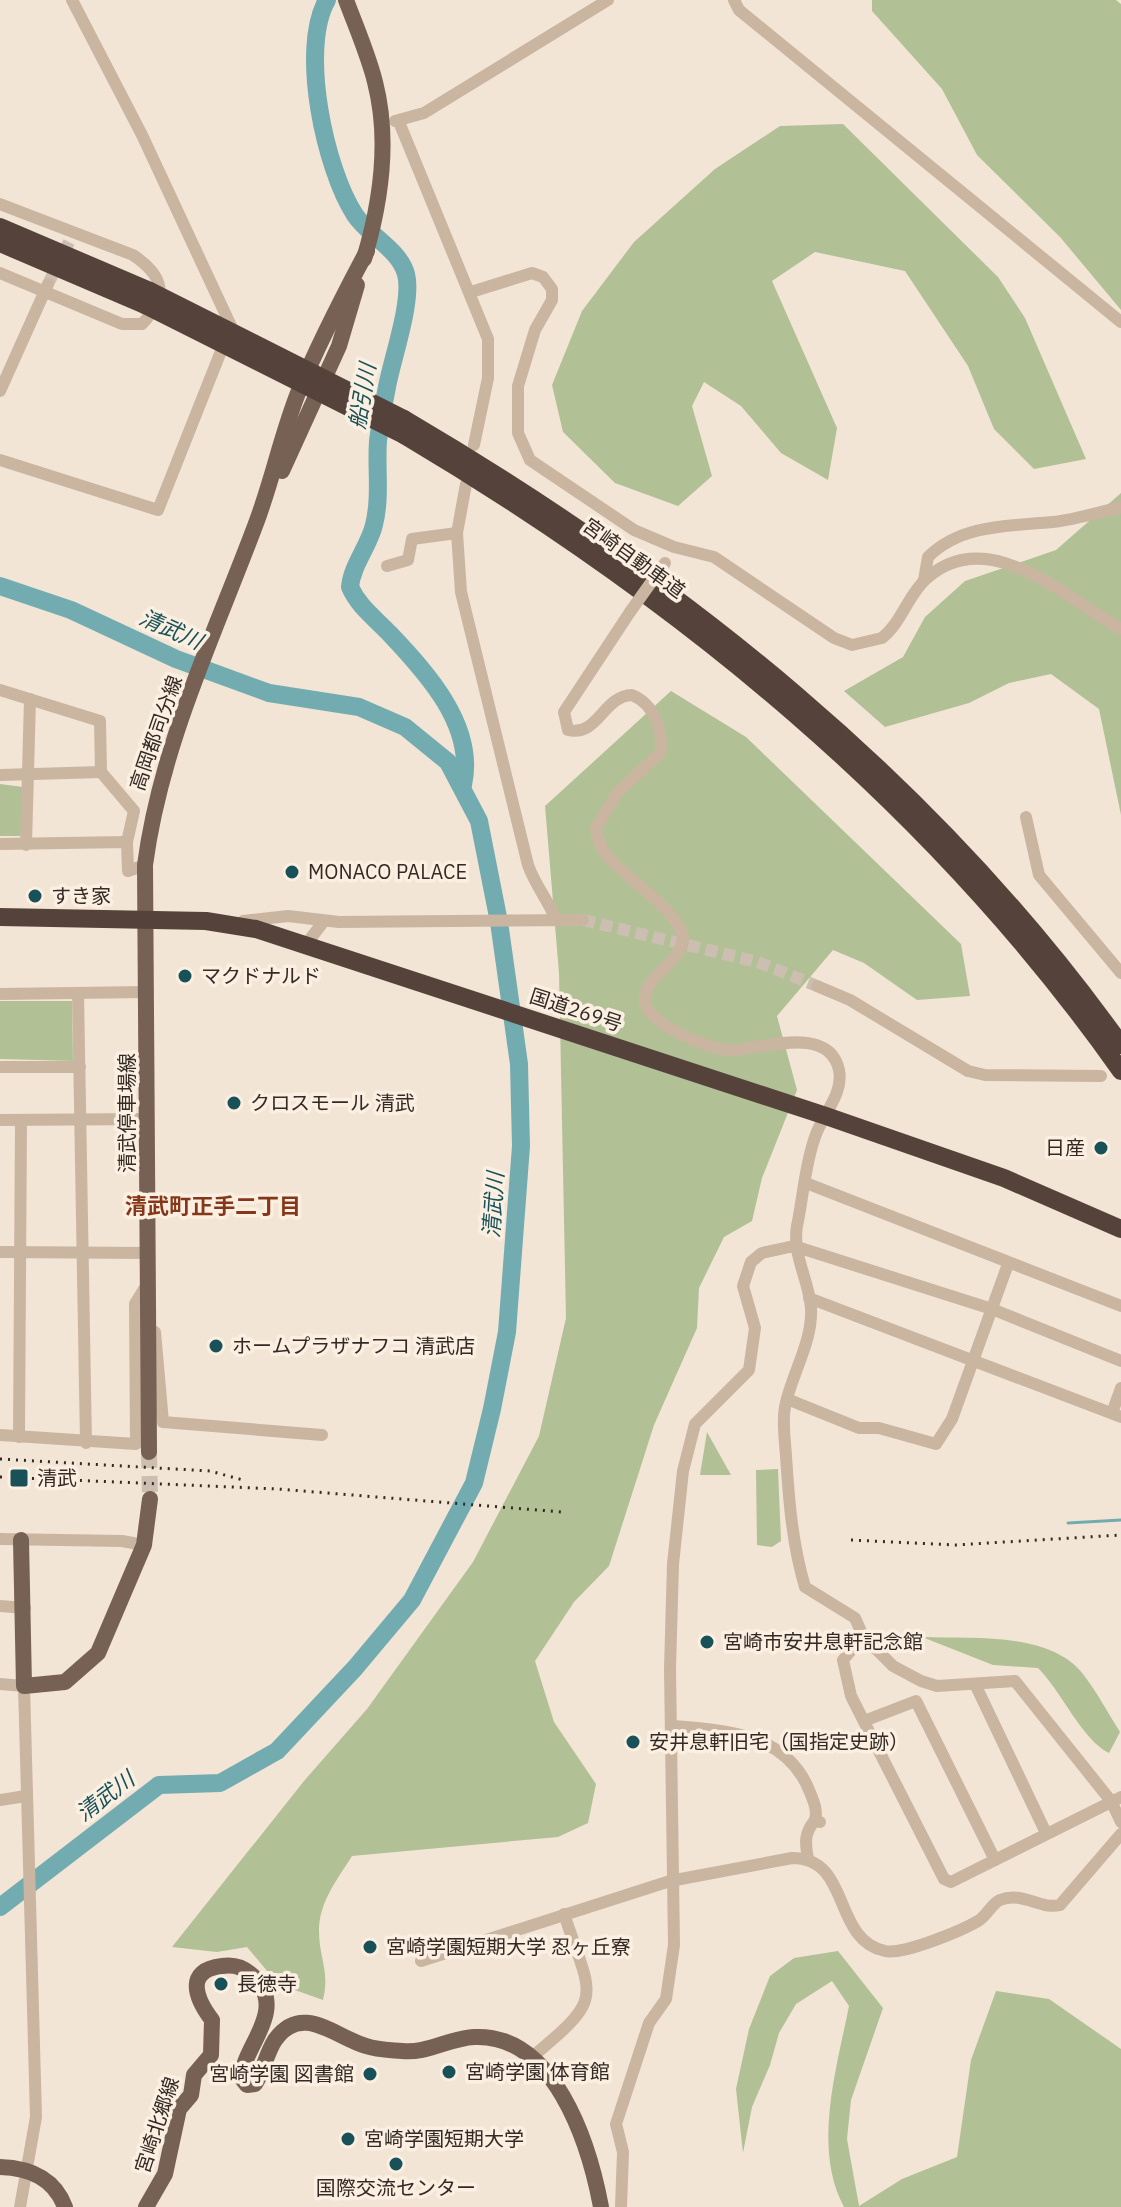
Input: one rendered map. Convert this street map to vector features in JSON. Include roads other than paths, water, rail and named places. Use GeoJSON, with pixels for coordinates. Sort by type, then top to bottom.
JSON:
{"type":"FeatureCollection","features":[{"type":"Feature","properties":{"kind":"highway","name":"宮崎自動車道"},"geometry":{"type":"LineString","coordinates":[[0,227],[404,427],[561,515],[641,570],[729,637],[822,716],[959,850],[1016,913],[1121,1045]]}},
{"type":"Feature","properties":{"kind":"highway","name":"宮崎自動車道"},"geometry":{"type":"LineString","coordinates":[[0,243],[148,298]]}},
{"type":"Feature","properties":{"kind":"highway","name":"宮崎自動車道"},"geometry":{"type":"LineString","coordinates":[[404,427],[633,582],[812,726],[882,792],[1004,922],[1121,1071]]}},
{"type":"Feature","properties":{"kind":"highway","name":"国道269号"},"geometry":{"type":"LineString","coordinates":[[0,917],[206,921],[256,929],[307,943],[1004,1178],[1121,1229]]}},
{"type":"Feature","properties":{"kind":"main road","name":"高岡都司分線"},"geometry":{"type":"LineString","coordinates":[[146,919],[145,865],[153,806],[175,729],[257,523],[339,346],[377,210],[383,166],[375,83],[346,0]]}},
{"type":"Feature","properties":{"kind":"main road","name":"清武停車場線"},"geometry":{"type":"LineString","coordinates":[[146,919],[149,1452]]}},
{"type":"Feature","properties":{"kind":"main road"},"geometry":{"type":"LineString","coordinates":[[21,1540],[25,1608],[24,1686],[65,1682],[82,1671],[98,1653],[144,1545],[150,1499]]}},
{"type":"Feature","properties":{"kind":"main road","name":"宮崎北郷線"},"geometry":{"type":"LineString","coordinates":[[146,2207],[165,2174],[179,2109],[191,2095],[194,2075],[211,2055],[212,2020],[197,2001],[196,1987],[201,1976],[213,1967],[232,1965],[246,1969],[259,1982],[266,2004],[257,2044],[242,2065],[243,2080],[247,2085],[255,2084],[276,2039],[285,2028],[299,2022],[317,2023],[367,2047],[407,2052],[473,2037],[497,2039],[518,2046],[554,2081],[570,2107],[601,2207]]}},
{"type":"Feature","properties":{"kind":"main road"},"geometry":{"type":"LineString","coordinates":[[0,2167],[28,2171],[49,2180],[65,2207]]}},
{"type":"Feature","properties":{"kind":"street"},"geometry":{"type":"LineString","coordinates":[[0,460],[158,510],[231,326],[142,135],[72,0]]}},
{"type":"Feature","properties":{"kind":"street"},"geometry":{"type":"LineString","coordinates":[[380,119],[399,122],[424,113],[608,0]]}},
{"type":"Feature","properties":{"kind":"street"},"geometry":{"type":"LineString","coordinates":[[734,0],[739,10],[793,56],[1121,322]]}},
{"type":"Feature","properties":{"kind":"street"},"geometry":{"type":"LineString","coordinates":[[399,122],[471,292],[490,352],[474,445]]}},
{"type":"Feature","properties":{"kind":"street"},"geometry":{"type":"LineString","coordinates":[[0,204],[71,237],[133,255],[151,267],[161,287],[156,309],[142,324],[122,324],[47,288],[0,273]]}},
{"type":"Feature","properties":{"kind":"street"},"geometry":{"type":"LineString","coordinates":[[471,292],[525,274],[536,273],[549,284],[552,300],[535,330],[518,386],[516,420],[524,453],[537,466],[634,530],[674,547],[714,557],[800,618],[852,645],[869,643],[887,634],[924,580],[928,557],[955,537],[975,530],[1056,522],[1121,507]]}},
{"type":"Feature","properties":{"kind":"street"},"geometry":{"type":"LineString","coordinates":[[0,391],[47,288]]}},
{"type":"Feature","properties":{"kind":"street"},"geometry":{"type":"LineString","coordinates":[[466,484],[457,533],[463,606],[537,890],[548,901],[555,918]]}},
{"type":"Feature","properties":{"kind":"street"},"geometry":{"type":"LineString","coordinates":[[387,566],[408,560],[412,539],[457,533]]}},
{"type":"Feature","properties":{"kind":"street"},"geometry":{"type":"LineString","coordinates":[[674,547],[564,712],[568,730],[578,732],[590,727],[612,701],[632,695],[646,703],[660,733],[660,753],[617,793],[596,828],[602,850],[667,908],[683,936],[677,953],[647,988],[647,1009],[653,1019],[719,1049],[792,1043],[816,1045],[836,1063],[839,1083],[815,1137],[794,1246],[811,1310],[784,1412],[793,1545],[805,1587],[855,1618],[863,1636],[893,1666],[921,1681],[937,1686],[1015,1681],[1116,1799],[1121,1822]]}},
{"type":"Feature","properties":{"kind":"street"},"geometry":{"type":"LineString","coordinates":[[924,580],[961,562],[992,559],[1006,562],[1121,629]]}},
{"type":"Feature","properties":{"kind":"street"},"geometry":{"type":"LineString","coordinates":[[0,690],[100,721],[101,772],[134,811],[127,842],[128,871],[145,865]]}},
{"type":"Feature","properties":{"kind":"street"},"geometry":{"type":"LineString","coordinates":[[26,845],[30,699]]}},
{"type":"Feature","properties":{"kind":"street"},"geometry":{"type":"LineString","coordinates":[[0,775],[101,772]]}},
{"type":"Feature","properties":{"kind":"street"},"geometry":{"type":"LineString","coordinates":[[1026,817],[1039,875],[1121,973]]}},
{"type":"Feature","properties":{"kind":"street"},"geometry":{"type":"LineString","coordinates":[[0,844],[127,842]]}},
{"type":"Feature","properties":{"kind":"street"},"geometry":{"type":"LineString","coordinates":[[206,921],[288,916],[339,922],[583,920]]}},
{"type":"Feature","properties":{"kind":"street"},"geometry":{"type":"LineString","coordinates":[[307,943],[324,921]]}},
{"type":"Feature","properties":{"kind":"street"},"geometry":{"type":"LineString","coordinates":[[817,986],[850,1000],[968,1071],[985,1075],[1101,1076]]}},
{"type":"Feature","properties":{"kind":"street"},"geometry":{"type":"LineString","coordinates":[[0,994],[146,992]]}},
{"type":"Feature","properties":{"kind":"street"},"geometry":{"type":"LineString","coordinates":[[78,993],[86,1443]]}},
{"type":"Feature","properties":{"kind":"street"},"geometry":{"type":"LineString","coordinates":[[0,1067],[80,1067]]}},
{"type":"Feature","properties":{"kind":"street"},"geometry":{"type":"LineString","coordinates":[[0,1120],[148,1119]]}},
{"type":"Feature","properties":{"kind":"street"},"geometry":{"type":"LineString","coordinates":[[19,1437],[21,1120]]}},
{"type":"Feature","properties":{"kind":"street"},"geometry":{"type":"LineString","coordinates":[[806,1183],[1121,1306]]}},
{"type":"Feature","properties":{"kind":"street"},"geometry":{"type":"LineString","coordinates":[[621,2207],[623,2152],[616,2124],[649,2023],[669,1988],[674,1945],[670,1881],[674,1834],[673,1564],[691,1434],[701,1416],[749,1370],[755,1328],[743,1286],[751,1262],[762,1253],[794,1246],[992,1309],[1121,1361]]}},
{"type":"Feature","properties":{"kind":"street"},"geometry":{"type":"LineString","coordinates":[[0,1252],[146,1253]]}},
{"type":"Feature","properties":{"kind":"street"},"geometry":{"type":"LineString","coordinates":[[787,1399],[859,1428],[879,1428],[936,1444],[952,1419],[1008,1264]]}},
{"type":"Feature","properties":{"kind":"street"},"geometry":{"type":"LineString","coordinates":[[0,1435],[136,1444],[135,1304],[146,1286]]}},
{"type":"Feature","properties":{"kind":"street"},"geometry":{"type":"LineString","coordinates":[[146,1286],[153,1309],[163,1422],[322,1435]]}},
{"type":"Feature","properties":{"kind":"street"},"geometry":{"type":"LineString","coordinates":[[809,1298],[1116,1415],[1121,1388]]}},
{"type":"Feature","properties":{"kind":"street"},"geometry":{"type":"LineString","coordinates":[[0,1539],[122,1541],[144,1545]]}},
{"type":"Feature","properties":{"kind":"street"},"geometry":{"type":"LineString","coordinates":[[0,1606],[25,1608]]}},
{"type":"Feature","properties":{"kind":"street"},"geometry":{"type":"LineString","coordinates":[[863,1636],[843,1660],[851,1696],[944,1879],[951,1882],[1116,1799]]}},
{"type":"Feature","properties":{"kind":"street"},"geometry":{"type":"LineString","coordinates":[[0,1684],[24,1686],[36,2117],[20,2207]]}},
{"type":"Feature","properties":{"kind":"street"},"geometry":{"type":"LineString","coordinates":[[975,1684],[1046,1833]]}},
{"type":"Feature","properties":{"kind":"street"},"geometry":{"type":"LineString","coordinates":[[864,1721],[916,1701],[995,1860]]}},
{"type":"Feature","properties":{"kind":"street"},"geometry":{"type":"LineString","coordinates":[[672,1726],[736,1731],[785,1753],[806,1783],[817,1814],[818,1821],[805,1840],[808,1859]]}},
{"type":"Feature","properties":{"kind":"street"},"geometry":{"type":"LineString","coordinates":[[0,1800],[26,1796]]}},
{"type":"Feature","properties":{"kind":"street"},"geometry":{"type":"LineString","coordinates":[[421,1961],[670,1881],[792,1858],[808,1859],[832,1877],[844,1912],[855,1931],[880,1950],[896,1953],[972,1924],[1004,1899],[1023,1897],[1054,1907],[1060,1905],[1121,1834]]}},
{"type":"Feature","properties":{"kind":"street"},"geometry":{"type":"LineString","coordinates":[[532,2057],[577,2020],[586,2004],[587,1982],[564,1914]]}},
{"type":"Feature","properties":{"kind":"waterway","name":"船引川"},"geometry":{"type":"LineString","coordinates":[[327,0],[319,21],[315,48],[316,77],[319,109],[334,169],[355,215],[397,257],[406,274],[407,285],[407,299],[380,428],[376,514],[372,533],[350,587],[363,606],[419,666],[446,703],[462,743],[465,764],[463,785]]}},
{"type":"Feature","properties":{"kind":"waterway","name":"清武川"},"geometry":{"type":"LineString","coordinates":[[0,586],[71,610],[176,659],[269,693],[359,707],[405,727],[448,762],[479,821],[499,922],[519,1064],[521,1146],[507,1332],[492,1409],[474,1483],[412,1600],[355,1668],[277,1751],[220,1783],[159,1785],[0,1907]]}},
{"type":"Feature","properties":{"kind":"waterway"},"geometry":{"type":"LineString","coordinates":[[1068,1523],[1121,1520]]}},
{"type":"Feature","properties":{"kind":"tunnel"},"geometry":{"type":"LineString","coordinates":[[48,284],[69,242]]}},
{"type":"Feature","properties":{"kind":"tunnel"},"geometry":{"type":"LineString","coordinates":[[583,920],[758,962],[817,986]]}},
{"type":"Feature","properties":{"kind":"tunnel"},"geometry":{"type":"LineString","coordinates":[[149,1452],[150,1499]]}},
{"type":"Feature","properties":{"kind":"railway"},"geometry":{"type":"LineString","coordinates":[[0,1459],[210,1471],[243,1480]]}},
{"type":"Feature","properties":{"kind":"railway"},"geometry":{"type":"LineString","coordinates":[[0,1477],[278,1489],[562,1512]]}},
{"type":"Feature","properties":{"kind":"railway"},"geometry":{"type":"LineString","coordinates":[[851,1540],[955,1545],[1121,1535]]}},
{"type":"Feature","properties":{"kind":"place","name":"MONACO PALACE"},"geometry":{"type":"Point","coordinates":[292,872]}},
{"type":"Feature","properties":{"kind":"place","name":"すき家"},"geometry":{"type":"Point","coordinates":[35,896]}},
{"type":"Feature","properties":{"kind":"place","name":"マクドナルド"},"geometry":{"type":"Point","coordinates":[185,976]}},
{"type":"Feature","properties":{"kind":"place","name":"クロスモール 清武"},"geometry":{"type":"Point","coordinates":[234,1103]}},
{"type":"Feature","properties":{"kind":"place","name":"日産"},"geometry":{"type":"Point","coordinates":[1101,1148]}},
{"type":"Feature","properties":{"kind":"place","name":"ホームプラザナフコ 清武店"},"geometry":{"type":"Point","coordinates":[216,1346]}},
{"type":"Feature","properties":{"kind":"place","name":"清武"},"geometry":{"type":"Point","coordinates":[19,1478]}},
{"type":"Feature","properties":{"kind":"place","name":"宮崎市安井息軒記念館"},"geometry":{"type":"Point","coordinates":[707,1642]}},
{"type":"Feature","properties":{"kind":"place","name":"安井息軒旧宅（国指定史跡）"},"geometry":{"type":"Point","coordinates":[633,1742]}},
{"type":"Feature","properties":{"kind":"place","name":"宮崎学園短期大学 忍ヶ丘寮"},"geometry":{"type":"Point","coordinates":[370,1947]}},
{"type":"Feature","properties":{"kind":"place","name":"長徳寺"},"geometry":{"type":"Point","coordinates":[221,1984]}},
{"type":"Feature","properties":{"kind":"place","name":"宮崎学園 体育館"},"geometry":{"type":"Point","coordinates":[449,2072]}},
{"type":"Feature","properties":{"kind":"place","name":"宮崎学園 図書館"},"geometry":{"type":"Point","coordinates":[370,2074]}},
{"type":"Feature","properties":{"kind":"place","name":"宮崎学園短期大学"},"geometry":{"type":"Point","coordinates":[348,2139]}},
{"type":"Feature","properties":{"kind":"place","name":"国際交流センター"},"geometry":{"type":"Point","coordinates":[396,2164]}},
{"type":"Feature","properties":{"kind":"district","name":"清武町正手二丁目"},"geometry":{"type":"Point","coordinates":[213,1206]}}]}
